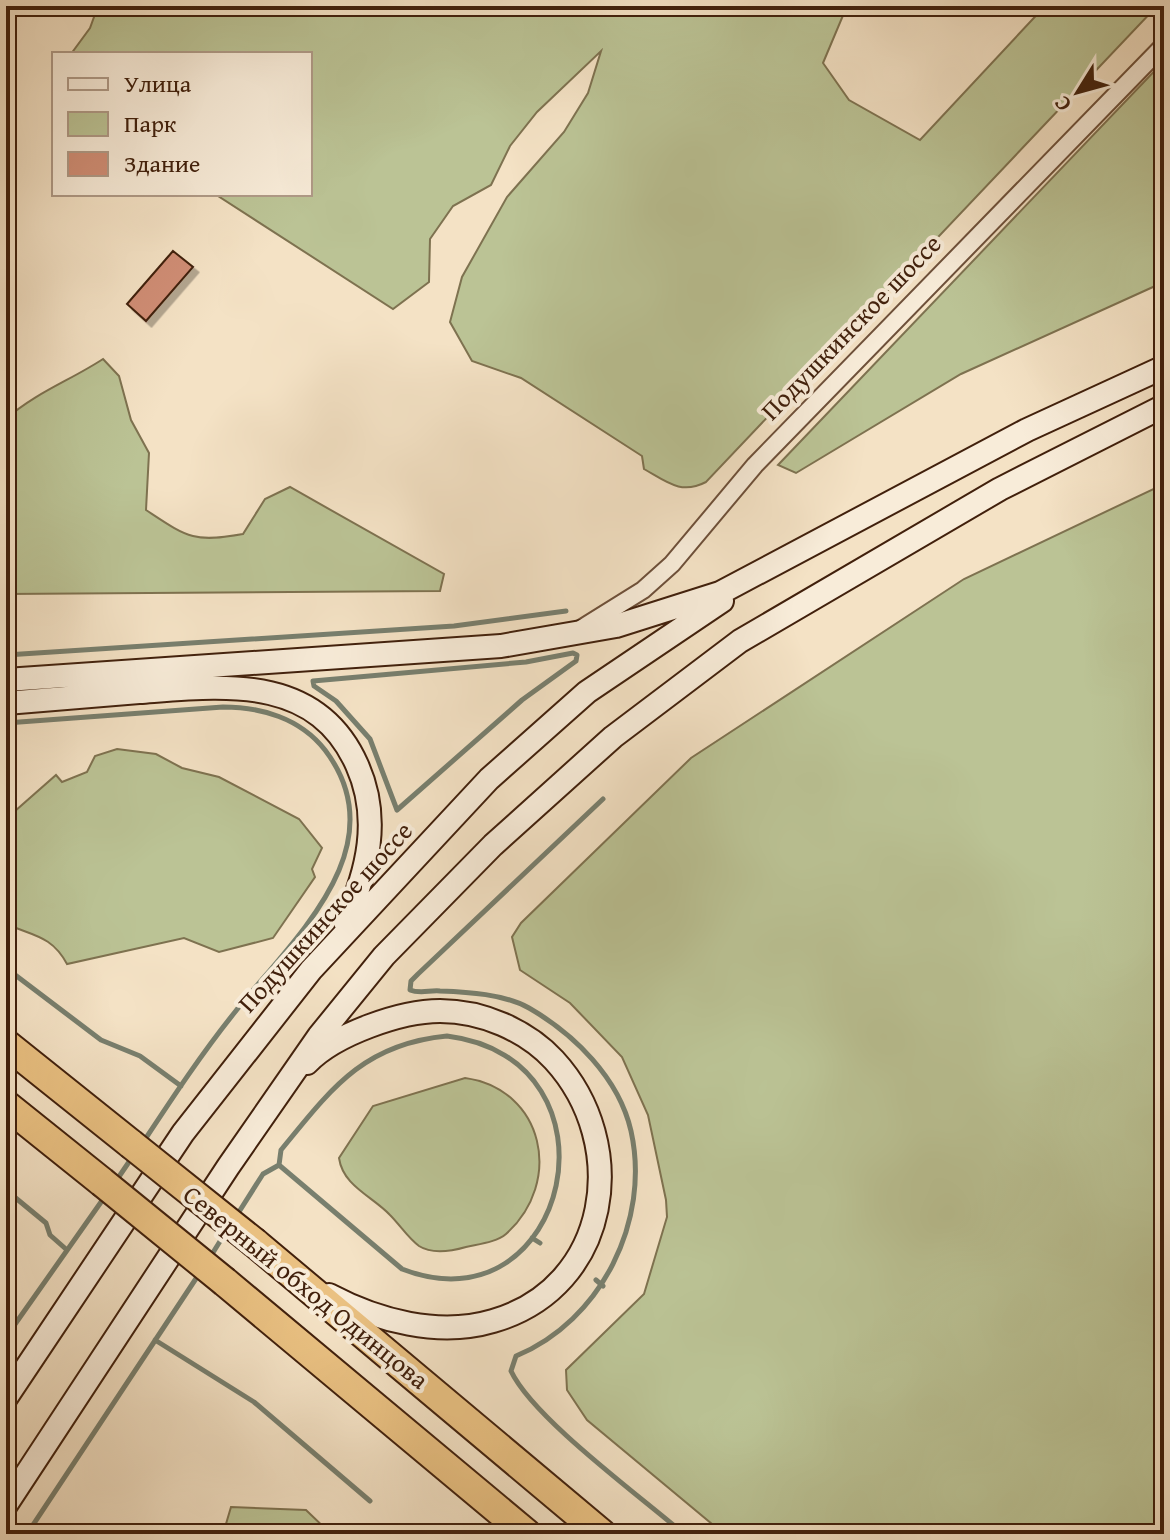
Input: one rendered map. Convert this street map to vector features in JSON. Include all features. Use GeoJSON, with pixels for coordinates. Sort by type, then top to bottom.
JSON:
{"type":"FeatureCollection","features":[{"type":"Feature","properties":{"kind":"highway","name":"Северный обход Одинцова"},"geometry":{"type":"LineString","coordinates":[[6,1044],[295,1275],[602,1534]]}},
{"type":"Feature","properties":{"kind":"highway","name":"Северный обход Одинцова"},"geometry":{"type":"LineString","coordinates":[[6,1105],[225,1282],[527,1534]]}},
{"type":"Feature","properties":{"kind":"main road"},"geometry":{"type":"LineString","coordinates":[[6,680],[456,650],[570,636],[677,608],[720,593],[1027,430],[1164,367]]}},
{"type":"Feature","properties":{"kind":"main road"},"geometry":{"type":"LineString","coordinates":[[6,1505],[194,1218],[352,993],[454,882],[575,770],[740,641],[1000,489],[1164,406]]}},
{"type":"Feature","properties":{"kind":"main road","name":"Подушкинское шоссе"},"geometry":{"type":"LineString","coordinates":[[6,1398],[183,1133],[311,970],[489,779],[587,692],[780,562]]}},
{"type":"Feature","properties":{"kind":"main road"},"geometry":{"type":"LineString","coordinates":[[6,703],[242,687],[286,697],[322,718],[351,751],[363,777],[370,805],[371,837],[365,868],[344,925],[311,970]]}},
{"type":"Feature","properties":{"kind":"main road"},"geometry":{"type":"LineString","coordinates":[[289,1081],[313,1056],[390,1019],[434,1011],[485,1018],[530,1039],[546,1051],[570,1078],[593,1124],[602,1176],[596,1216],[569,1269],[527,1305],[495,1321],[461,1327],[409,1323],[352,1307],[295,1275]]}},
{"type":"Feature","properties":{"kind":"main road"},"geometry":{"type":"LineString","coordinates":[[458,1476],[503,1534]]}},
{"type":"Feature","properties":{"kind":"street","name":"Подушкинское шоссе"},"geometry":{"type":"LineString","coordinates":[[570,636],[643,590],[672,564],[755,465],[1164,45]]}},
{"type":"Feature","properties":{"kind":"green space"},"geometry":{"type":"Polygon","coordinates":[[[98,6],[847,6],[823,63],[849,100],[920,140],[1045,6],[1157,6],[706,482],[689,487],[674,485],[644,469],[642,456],[521,378],[472,361],[450,322],[462,277],[507,197],[564,132],[588,93],[601,51],[537,112],[510,146],[491,185],[453,206],[430,239],[429,282],[393,309],[218,196],[312,196],[312,52],[72,52],[90,28],[98,6]]]}},
{"type":"Feature","properties":{"kind":"green space"},"geometry":{"type":"Polygon","coordinates":[[[1164,61],[1164,282],[961,374],[796,473],[778,465],[1164,61]]]}},
{"type":"Feature","properties":{"kind":"green space"},"geometry":{"type":"Polygon","coordinates":[[[103,359],[119,376],[131,420],[149,453],[146,510],[191,536],[213,538],[243,534],[265,499],[290,487],[444,574],[440,591],[6,594],[6,419],[103,359]]]}},
{"type":"Feature","properties":{"kind":"green space"},"geometry":{"type":"Polygon","coordinates":[[[1164,484],[1164,1534],[724,1534],[587,1420],[567,1390],[566,1370],[644,1294],[667,1217],[666,1200],[648,1115],[622,1057],[570,1003],[520,970],[512,937],[521,923],[691,758],[964,579],[1164,484]]]}},
{"type":"Feature","properties":{"kind":"green space"},"geometry":{"type":"Polygon","coordinates":[[[117,749],[156,754],[182,768],[219,777],[299,819],[322,848],[312,869],[315,877],[273,938],[219,952],[184,938],[67,964],[48,942],[6,924],[6,819],[56,775],[62,782],[87,772],[95,756],[117,749]]]}},
{"type":"Feature","properties":{"kind":"green space"},"geometry":{"type":"Polygon","coordinates":[[[465,1078],[492,1086],[513,1100],[528,1118],[537,1141],[539,1165],[535,1189],[524,1213],[502,1237],[455,1250],[430,1251],[415,1243],[390,1215],[352,1183],[339,1158],[373,1106],[465,1078]]]}},
{"type":"Feature","properties":{"kind":"green space"},"geometry":{"type":"Polygon","coordinates":[[[231,1507],[306,1510],[331,1534],[223,1534],[231,1507]]]}},
{"type":"Feature","properties":{"kind":"building"},"geometry":{"type":"Polygon","coordinates":[[[173,251],[193,267],[146,321],[127,304],[173,251]]]}},
{"type":"Feature","properties":{"kind":"waterway"},"geometry":{"type":"LineString","coordinates":[[6,655],[454,626],[566,611]]}},
{"type":"Feature","properties":{"kind":"waterway"},"geometry":{"type":"LineString","coordinates":[[573,653],[577,655],[576,661],[522,700],[397,810],[370,739],[336,701],[314,686],[313,681],[526,662],[573,653]]}},
{"type":"Feature","properties":{"kind":"waterway"},"geometry":{"type":"LineString","coordinates":[[6,723],[223,707],[251,709],[292,722],[315,739],[325,750],[345,786],[350,822],[344,857],[329,890],[308,923],[211,1043],[144,1141]]}},
{"type":"Feature","properties":{"kind":"waterway"},"geometry":{"type":"LineString","coordinates":[[603,799],[418,974],[411,981],[410,990],[486,995],[519,1003],[578,1044],[616,1093],[631,1131],[635,1165],[633,1199],[626,1233],[613,1264],[595,1293],[573,1319],[546,1340],[516,1356],[511,1371],[523,1390],[564,1433],[684,1534]]}},
{"type":"Feature","properties":{"kind":"waterway"},"geometry":{"type":"LineString","coordinates":[[6,968],[101,1040],[140,1056],[181,1086]]}},
{"type":"Feature","properties":{"kind":"waterway"},"geometry":{"type":"LineString","coordinates":[[447,1036],[505,1055],[541,1091],[558,1137],[556,1186],[538,1230],[505,1263],[459,1279],[402,1269],[279,1165],[281,1150],[333,1089],[351,1073],[393,1049],[447,1036]]}},
{"type":"Feature","properties":{"kind":"waterway"},"geometry":{"type":"LineString","coordinates":[[116,1181],[133,1156]]}},
{"type":"Feature","properties":{"kind":"waterway"},"geometry":{"type":"LineString","coordinates":[[237,1215],[263,1174],[279,1165]]}},
{"type":"Feature","properties":{"kind":"waterway"},"geometry":{"type":"LineString","coordinates":[[6,1190],[46,1223],[50,1235],[67,1250]]}},
{"type":"Feature","properties":{"kind":"waterway"},"geometry":{"type":"LineString","coordinates":[[6,1337],[106,1195]]}},
{"type":"Feature","properties":{"kind":"waterway"},"geometry":{"type":"LineString","coordinates":[[209,1259],[227,1230]]}},
{"type":"Feature","properties":{"kind":"waterway"},"geometry":{"type":"LineString","coordinates":[[532,1238],[540,1243]]}},
{"type":"Feature","properties":{"kind":"waterway"},"geometry":{"type":"LineString","coordinates":[[27,1534],[199,1274]]}},
{"type":"Feature","properties":{"kind":"waterway"},"geometry":{"type":"LineString","coordinates":[[596,1280],[603,1286]]}},
{"type":"Feature","properties":{"kind":"waterway"},"geometry":{"type":"LineString","coordinates":[[155,1340],[254,1402],[370,1501]]}}]}
